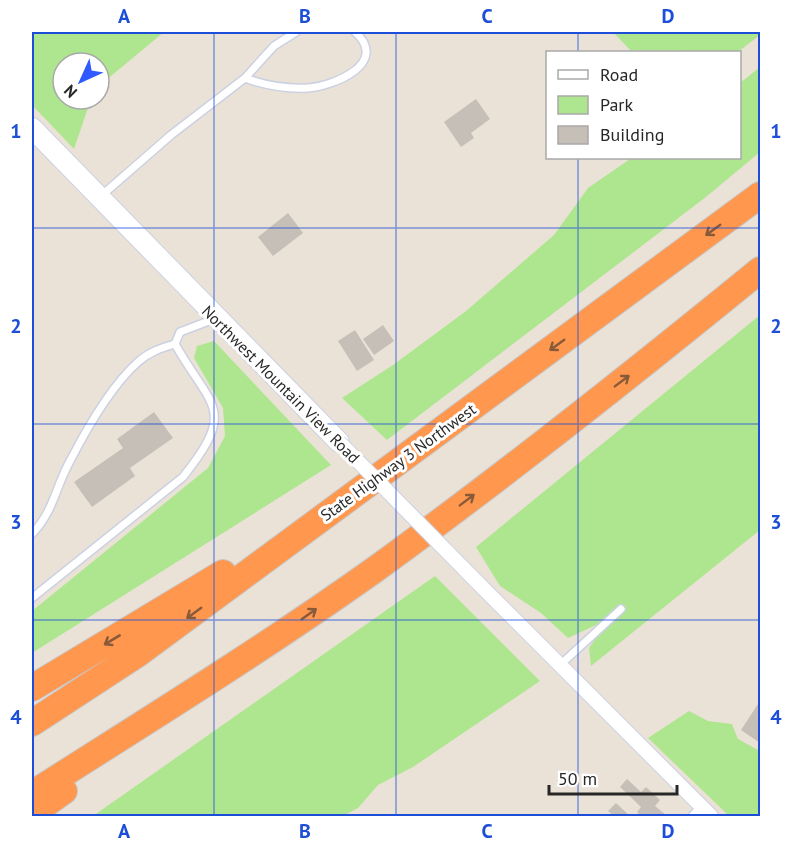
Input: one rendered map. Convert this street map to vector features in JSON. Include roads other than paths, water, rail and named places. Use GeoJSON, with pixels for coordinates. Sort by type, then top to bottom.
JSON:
{"type":"FeatureCollection","features":[{"type":"Feature","properties":{"kind":"highway","name":"State Highway 3 Northwest"},"geometry":{"type":"LineString","coordinates":[[32,723],[139,653],[760,195]]}},
{"type":"Feature","properties":{"kind":"highway"},"geometry":{"type":"LineString","coordinates":[[32,814],[261,648],[377,568],[663,350],[760,270]]}},
{"type":"Feature","properties":{"kind":"highway"},"geometry":{"type":"LineString","coordinates":[[32,688],[360,491]]}},
{"type":"Feature","properties":{"kind":"highway"},"geometry":{"type":"LineString","coordinates":[[32,794],[261,648]]}},
{"type":"Feature","properties":{"kind":"street","name":"Northwest Mountain View Road"},"geometry":{"type":"LineString","coordinates":[[32,128],[216,318],[560,665],[701,813]]}},
{"type":"Feature","properties":{"kind":"lane"},"geometry":{"type":"LineString","coordinates":[[99,198],[171,135],[245,78],[274,46],[296,32]]}},
{"type":"Feature","properties":{"kind":"lane"},"geometry":{"type":"LineString","coordinates":[[245,78],[261,84],[286,87],[323,86],[339,80],[358,69],[366,56],[362,37],[356,32]]}},
{"type":"Feature","properties":{"kind":"lane"},"geometry":{"type":"LineString","coordinates":[[175,344],[180,332],[216,318]]}},
{"type":"Feature","properties":{"kind":"lane"},"geometry":{"type":"LineString","coordinates":[[32,534],[52,507],[69,462],[109,397],[138,362],[157,349],[175,344]]}},
{"type":"Feature","properties":{"kind":"lane"},"geometry":{"type":"LineString","coordinates":[[32,598],[183,477],[200,455],[213,430],[215,410],[206,390],[175,344]]}},
{"type":"Feature","properties":{"kind":"lane"},"geometry":{"type":"LineString","coordinates":[[560,665],[621,609]]}}]}
